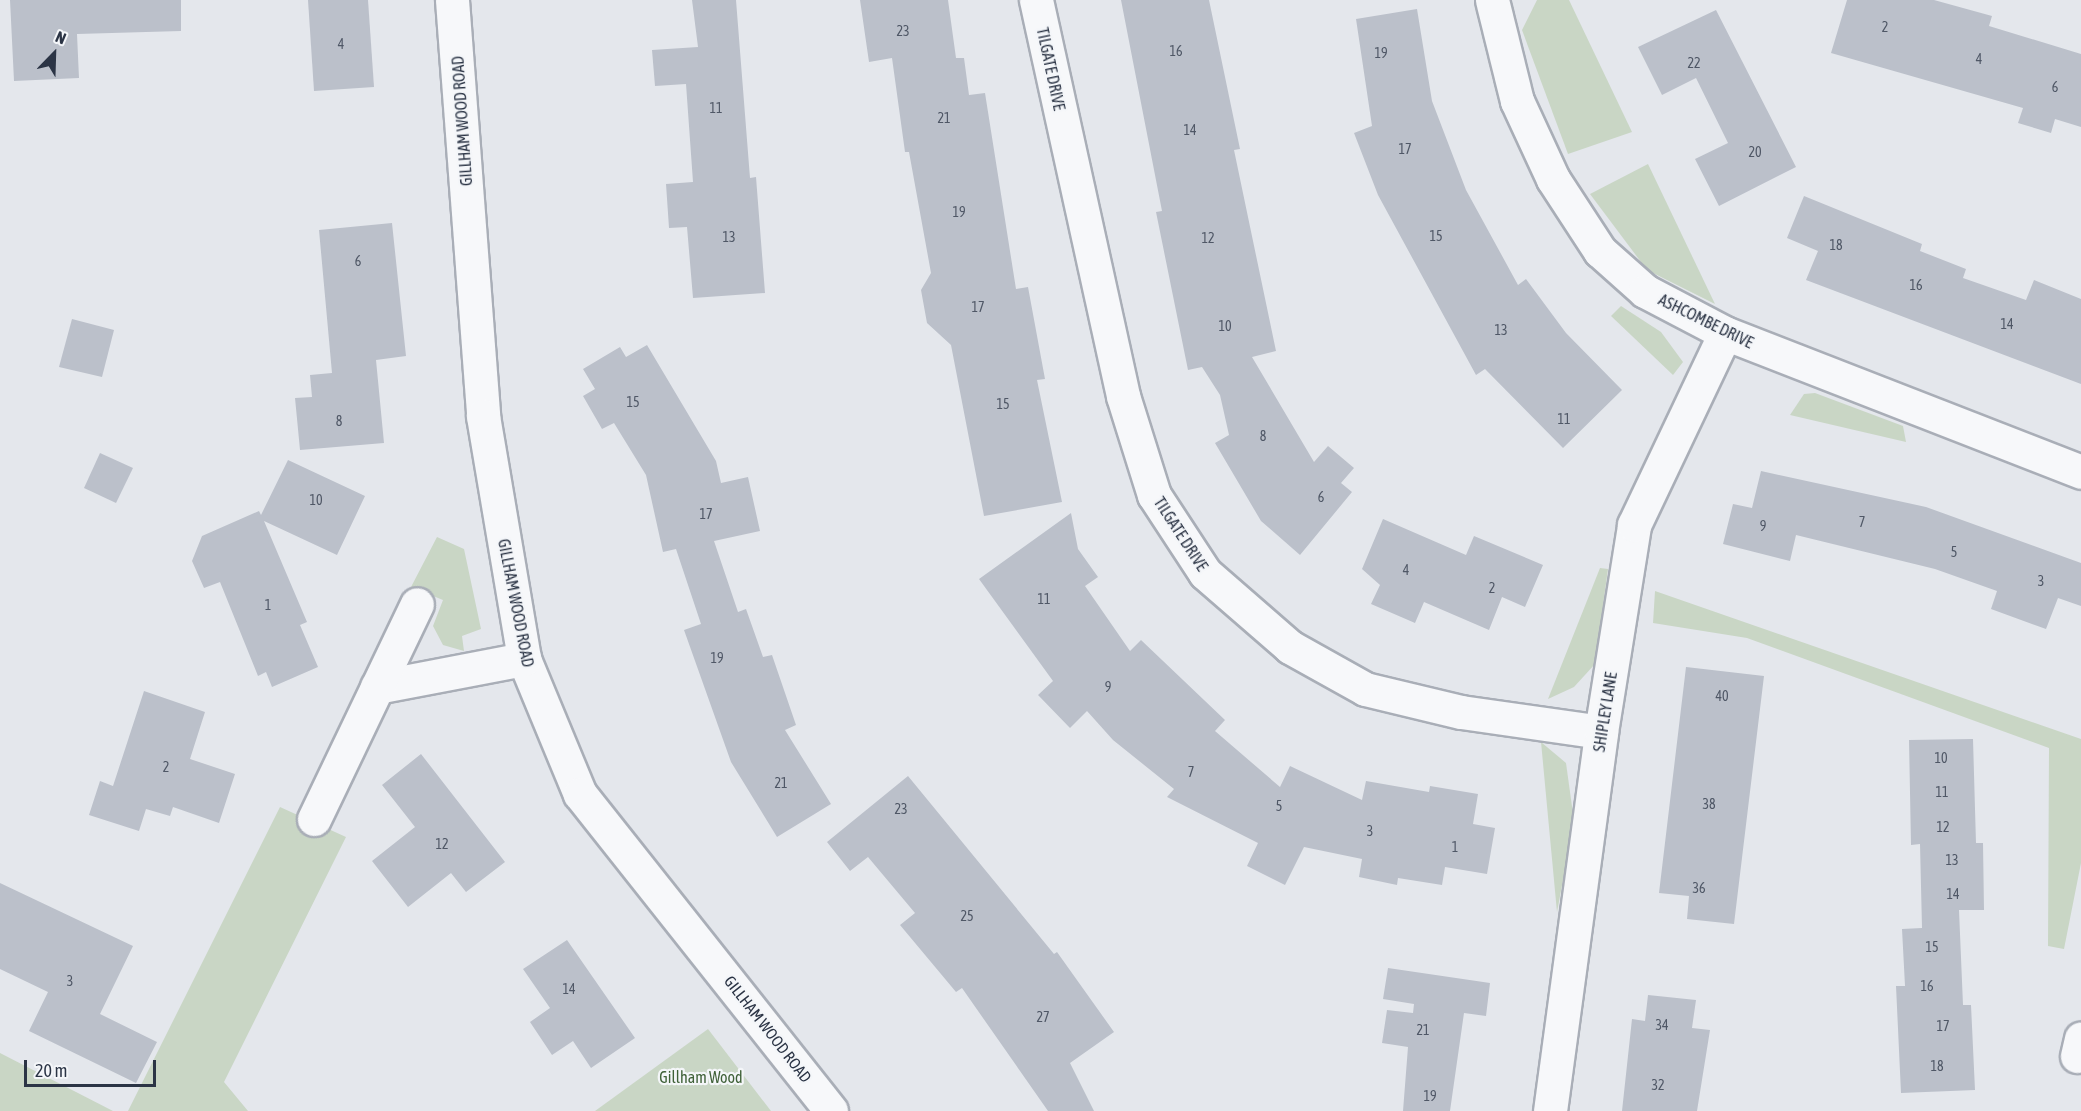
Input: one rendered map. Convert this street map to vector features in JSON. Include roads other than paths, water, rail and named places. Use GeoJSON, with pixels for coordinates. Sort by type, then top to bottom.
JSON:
{"type":"FeatureCollection","features":[{"type":"Feature","properties":{"kind":"street","name":"GILLHAM WOOD ROAD"},"geometry":{"type":"LineString","coordinates":[[452,0],[483,416],[524,659],[580,794],[831,1111]]}},
{"type":"Feature","properties":{"kind":"street","name":"TILGATE DRIVE"},"geometry":{"type":"LineString","coordinates":[[1036,0],[1123,396],[1154,495],[1204,573],[1290,647],[1365,689],[1461,712],[1601,732]]}},
{"type":"Feature","properties":{"kind":"street","name":"ASHCOMBE DRIVE"},"geometry":{"type":"LineString","coordinates":[[1492,0],[1517,101],[1553,180],[1600,250],[1645,291],[1725,333],[2081,472]]}},
{"type":"Feature","properties":{"kind":"street","name":"SHIPLEY LANE"},"geometry":{"type":"LineString","coordinates":[[1550,1111],[1601,732],[1634,525],[1725,333]]}},
{"type":"Feature","properties":{"kind":"street"},"geometry":{"type":"LineString","coordinates":[[314,819],[417,604]]}},
{"type":"Feature","properties":{"kind":"street"},"geometry":{"type":"LineString","coordinates":[[378,687],[524,659]]}},
{"type":"Feature","properties":{"kind":"park label","name":"Gillham Wood"},"geometry":{"type":"Point","coordinates":[701,1077]}}]}
